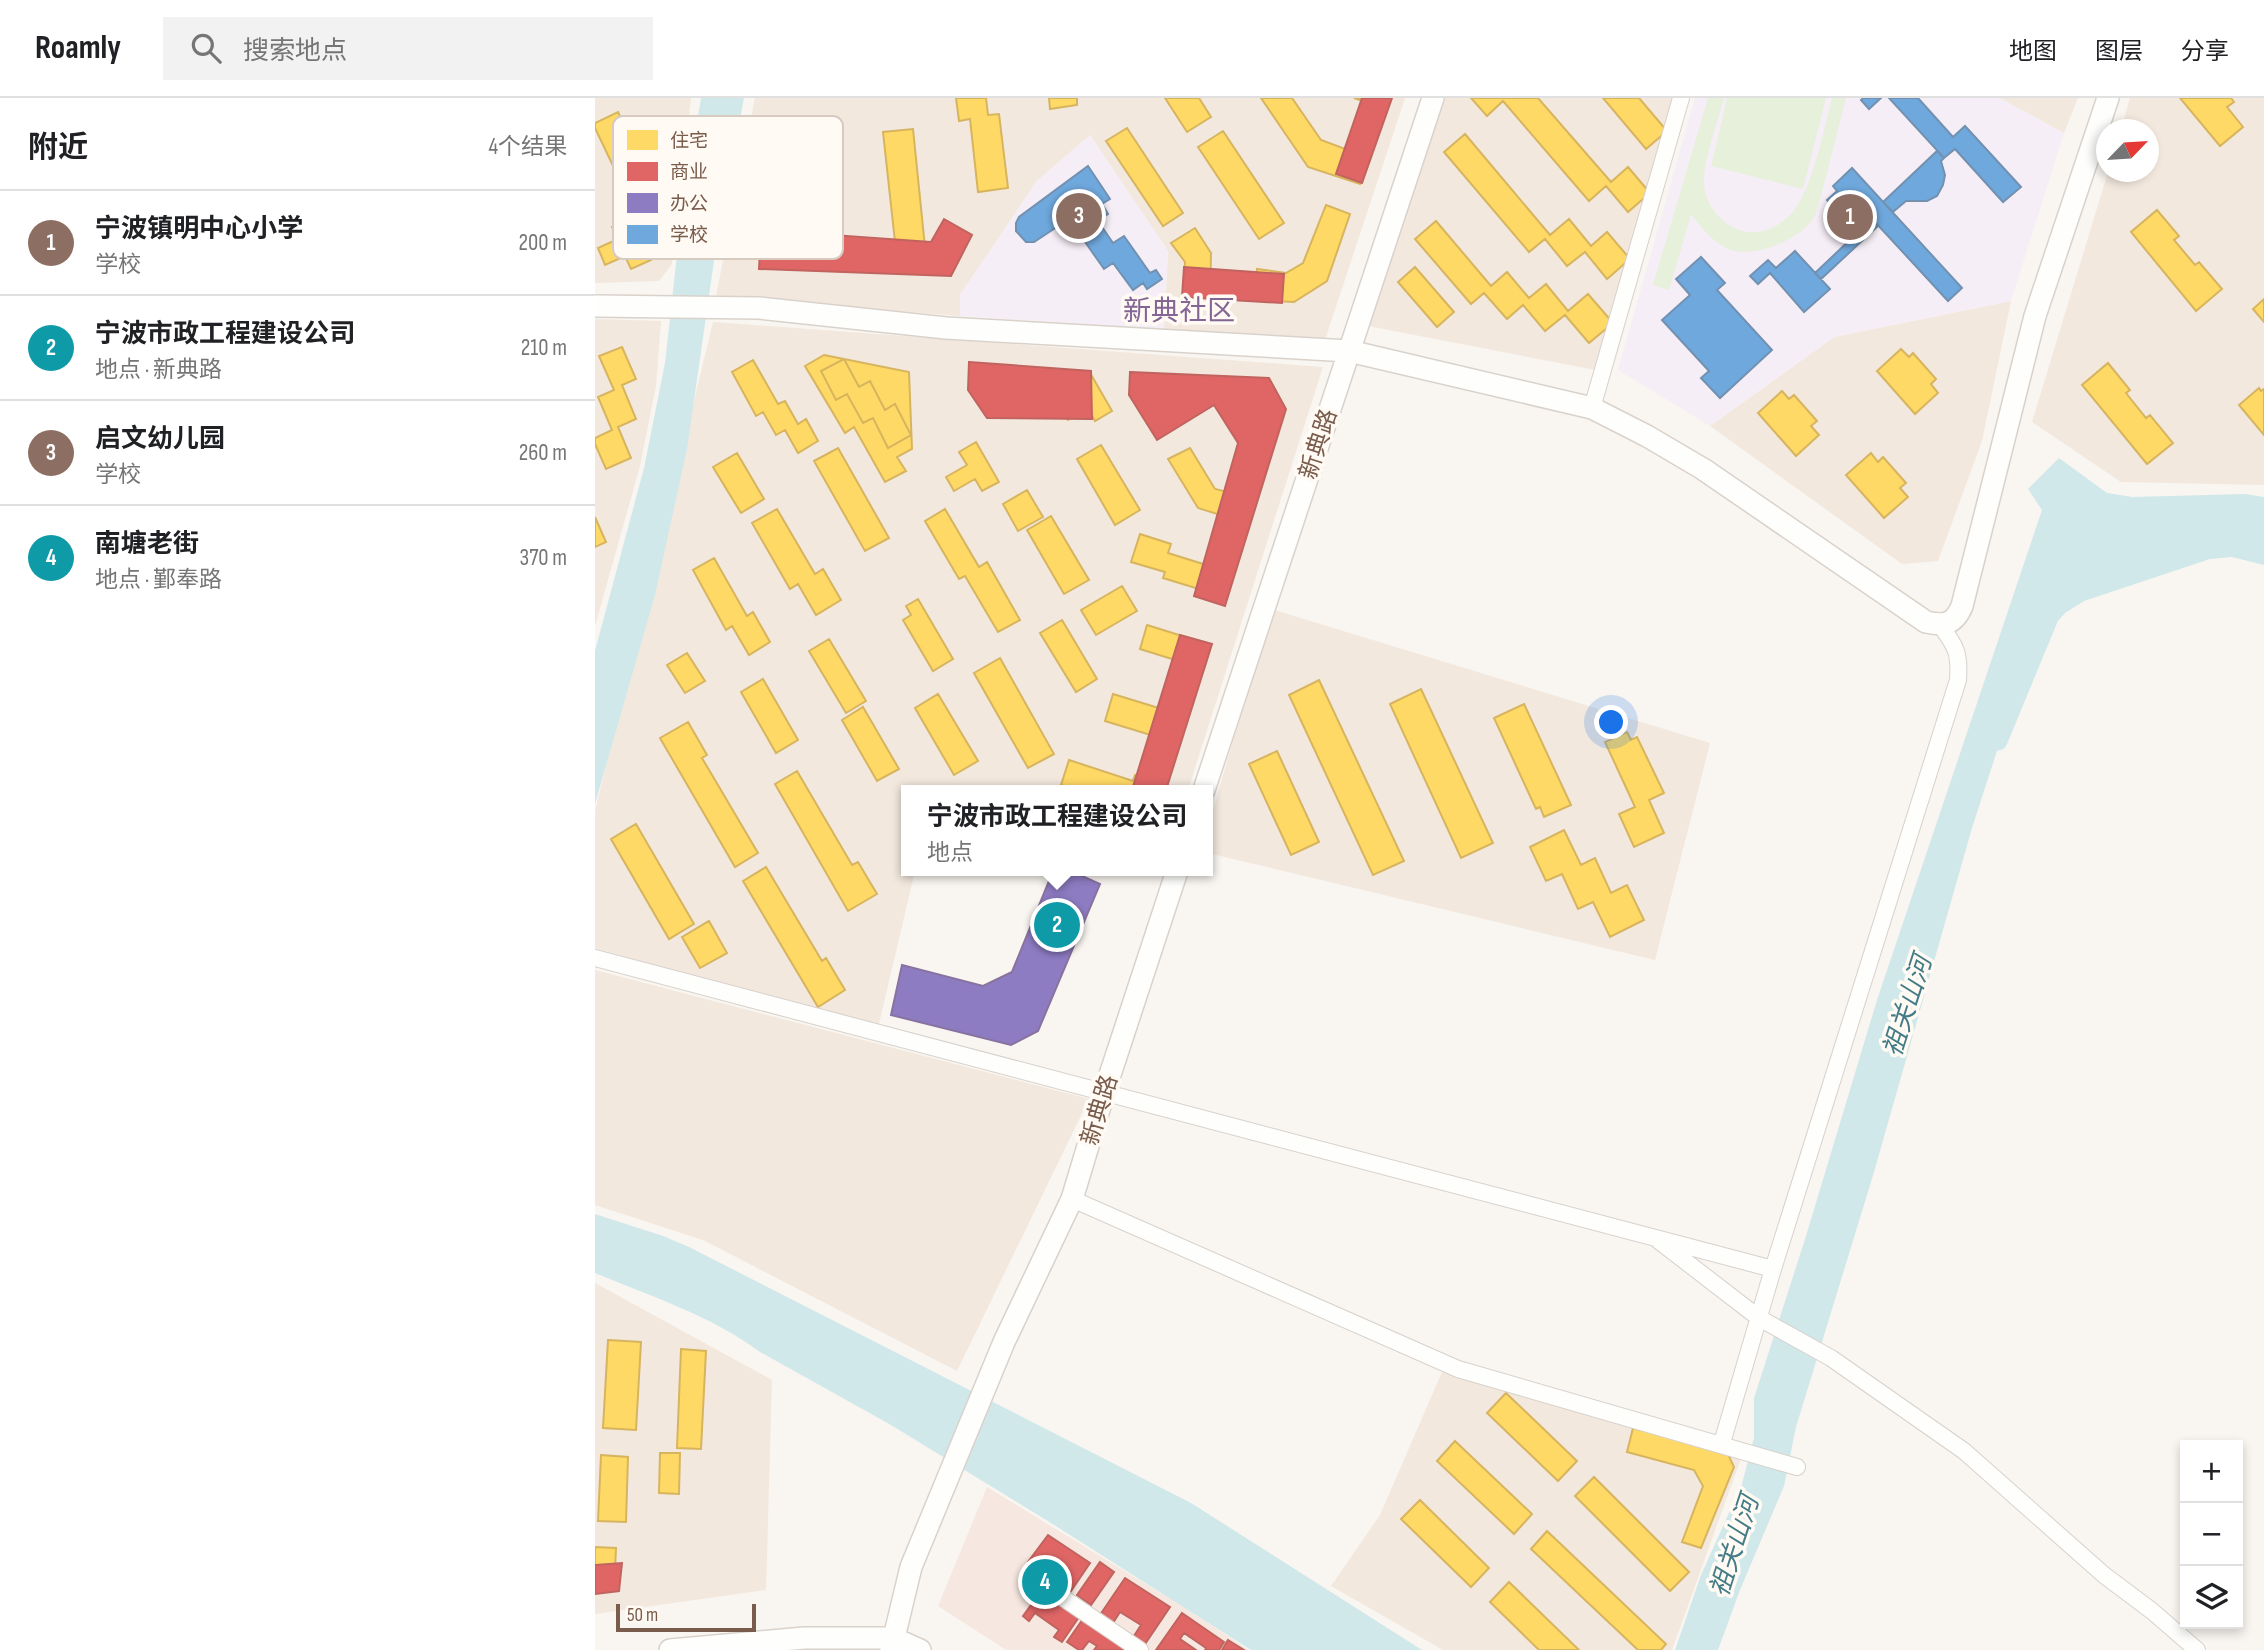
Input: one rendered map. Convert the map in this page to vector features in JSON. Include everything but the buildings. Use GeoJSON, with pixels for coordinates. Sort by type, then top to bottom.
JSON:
{"type":"FeatureCollection","features":[{"type":"Feature","properties":{"kind":"street","name":"新典路"},"geometry":{"type":"LineString","coordinates":[[1206,785],[1433,98]]}},
{"type":"Feature","properties":{"kind":"street"},"geometry":{"type":"LineString","coordinates":[[1592,408],[1681,98]]}},
{"type":"Feature","properties":{"kind":"street"},"geometry":{"type":"LineString","coordinates":[[595,306],[759,308],[946,328],[1349,351],[1592,408],[1703,469],[1926,622],[1940,625],[1951,623],[1958,617],[1962,606],[2035,316],[2108,98]]}},
{"type":"Feature","properties":{"kind":"street"},"geometry":{"type":"LineString","coordinates":[[1722,1443],[1765,1321],[1773,1269],[1958,681],[1959,660],[1954,643],[1940,625]]}},
{"type":"Feature","properties":{"kind":"street","name":"新典路"},"geometry":{"type":"LineString","coordinates":[[888,1646],[911,1567],[1004,1342],[1072,1199],[1104,1093],[1176,876]]}},
{"type":"Feature","properties":{"kind":"street"},"geometry":{"type":"LineString","coordinates":[[595,958],[1773,1269]]}},
{"type":"Feature","properties":{"kind":"street"},"geometry":{"type":"LineString","coordinates":[[1072,1199],[1458,1369],[1797,1466]]}},
{"type":"Feature","properties":{"kind":"street"},"geometry":{"type":"LineString","coordinates":[[1655,1238],[1765,1321],[1828,1356],[1964,1451],[2104,1575],[2152,1611],[2196,1650]]}},
{"type":"Feature","properties":{"kind":"street"},"geometry":{"type":"LineString","coordinates":[[1044,1585],[1140,1650]]}},
{"type":"Feature","properties":{"kind":"street"},"geometry":{"type":"LineString","coordinates":[[670,1650],[804,1637],[920,1650]]}},
{"type":"Feature","properties":{"kind":"shaded area"},"geometry":{"type":"Polygon","coordinates":[[[595,98],[691,98],[689,116],[613,116],[613,259],[673,259],[672,264],[659,281],[595,283],[595,98]]]}},
{"type":"Feature","properties":{"kind":"shaded area"},"geometry":{"type":"Polygon","coordinates":[[[755,98],[1405,98],[1323,346],[1164,329],[1168,251],[1090,135],[1037,181],[960,295],[960,316],[716,296],[723,259],[843,259],[843,116],[751,116],[755,98]]]}},
{"type":"Feature","properties":{"kind":"shaded area"},"geometry":{"type":"Polygon","coordinates":[[[1442,98],[1685,98],[1606,372],[1368,326],[1442,98]]]}},
{"type":"Feature","properties":{"kind":"shaded area"},"geometry":{"type":"Polygon","coordinates":[[[1695,98],[1999,98],[2064,133],[2011,301],[1834,337],[1710,426],[1618,370],[1695,98]]]}},
{"type":"Feature","properties":{"kind":"shaded area"},"geometry":{"type":"Polygon","coordinates":[[[1999,98],[2078,98],[2064,133],[1999,98]]]}},
{"type":"Feature","properties":{"kind":"shaded area"},"geometry":{"type":"Polygon","coordinates":[[[2130,98],[2264,98],[2264,485],[2121,482],[2032,422],[2105,182],[2159,182],[2159,119],[2124,119],[2130,98]]]}},
{"type":"Feature","properties":{"kind":"shaded area"},"geometry":{"type":"Polygon","coordinates":[[[1090,135],[1168,251],[1164,329],[960,316],[960,295],[1037,181],[1090,135]]]}},
{"type":"Feature","properties":{"kind":"shaded area"},"geometry":{"type":"Polygon","coordinates":[[[2011,301],[1982,441],[1938,561],[1902,564],[1710,426],[1834,337],[2011,301]]]}},
{"type":"Feature","properties":{"kind":"shaded area"},"geometry":{"type":"Polygon","coordinates":[[[595,319],[661,321],[656,386],[640,466],[595,626],[595,319]]]}},
{"type":"Feature","properties":{"kind":"shaded area"},"geometry":{"type":"Polygon","coordinates":[[[713,322],[1323,367],[1190,785],[901,785],[901,876],[914,876],[878,1028],[595,948],[595,811],[713,322]]]}},
{"type":"Feature","properties":{"kind":"shaded area"},"geometry":{"type":"Polygon","coordinates":[[[1271,609],[1710,743],[1655,960],[1213,854],[1213,810],[1271,609]]]}},
{"type":"Feature","properties":{"kind":"shaded area"},"geometry":{"type":"Polygon","coordinates":[[[595,970],[1089,1099],[957,1371],[703,1240],[595,1205],[595,970]]]}},
{"type":"Feature","properties":{"kind":"shaded area"},"geometry":{"type":"Polygon","coordinates":[[[595,1283],[772,1380],[766,1590],[595,1614],[595,1283]]]}},
{"type":"Feature","properties":{"kind":"shaded area"},"geometry":{"type":"Polygon","coordinates":[[[1442,1372],[1743,1453],[1672,1650],[1443,1650],[1331,1586],[1380,1515],[1442,1372]]]}},
{"type":"Feature","properties":{"kind":"shaded area"},"geometry":{"type":"Polygon","coordinates":[[[987,1487],[1249,1650],[1006,1650],[938,1606],[987,1487]]]}},
{"type":"Feature","properties":{"kind":"green space"},"geometry":{"type":"Polygon","coordinates":[[[1708,98],[1724,98],[1705,167],[1706,196],[1716,213],[1730,226],[1755,232],[1775,226],[1795,209],[1813,171],[1832,98],[1846,98],[1819,204],[1806,227],[1774,246],[1749,252],[1738,251],[1728,249],[1717,242],[1691,215],[1669,290],[1653,285],[1708,98]]]}},
{"type":"Feature","properties":{"kind":"green space"},"geometry":{"type":"Polygon","coordinates":[[[1727,98],[1826,98],[1803,189],[1711,166],[1727,98]]]}},
{"type":"Feature","properties":{"kind":"water"},"geometry":{"type":"Polygon","coordinates":[[[701,98],[744,98],[741,116],[698,116],[701,98]]]}},
{"type":"Feature","properties":{"kind":"water"},"geometry":{"type":"Polygon","coordinates":[[[677,259],[714,259],[687,449],[655,595],[595,804],[595,651],[644,468],[665,363],[677,259]]]}},
{"type":"Feature","properties":{"kind":"water"},"geometry":{"type":"Polygon","coordinates":[[[2059,458],[2107,493],[2132,497],[2245,494],[2264,497],[2264,565],[2232,557],[2210,559],[2084,601],[2065,613],[2028,655],[1972,828],[1874,1172],[1796,1427],[1784,1486],[1718,1650],[1675,1650],[1701,1575],[1742,1484],[1754,1438],[1754,1398],[1877,1000],[2042,510],[2028,489],[2059,458]]]}},
{"type":"Feature","properties":{"kind":"water"},"geometry":{"type":"Polygon","coordinates":[[[595,1214],[689,1247],[1191,1503],[1422,1650],[1251,1650],[891,1425],[722,1328],[595,1273],[595,1214]]]}},
{"type":"Feature","properties":{"kind":"waterway","name":"祖关山河"},"geometry":{"type":"LineString","coordinates":[[1998,741],[2048,620]]}},
{"type":"Feature","properties":{"kind":"place","name":"启文幼儿园"},"geometry":{"type":"Point","coordinates":[1079,216]}},
{"type":"Feature","properties":{"kind":"place","name":"宁波镇明中心小学"},"geometry":{"type":"Point","coordinates":[1850,217]}},
{"type":"Feature","properties":{"kind":"place","name":"宁波市政工程建设公司"},"geometry":{"type":"Point","coordinates":[1057,925]}},
{"type":"Feature","properties":{"kind":"place","name":"南塘老街"},"geometry":{"type":"Point","coordinates":[1045,1582]}},
{"type":"Feature","properties":{"kind":"district","name":"新典社区"},"geometry":{"type":"Point","coordinates":[1179,310]}}]}
